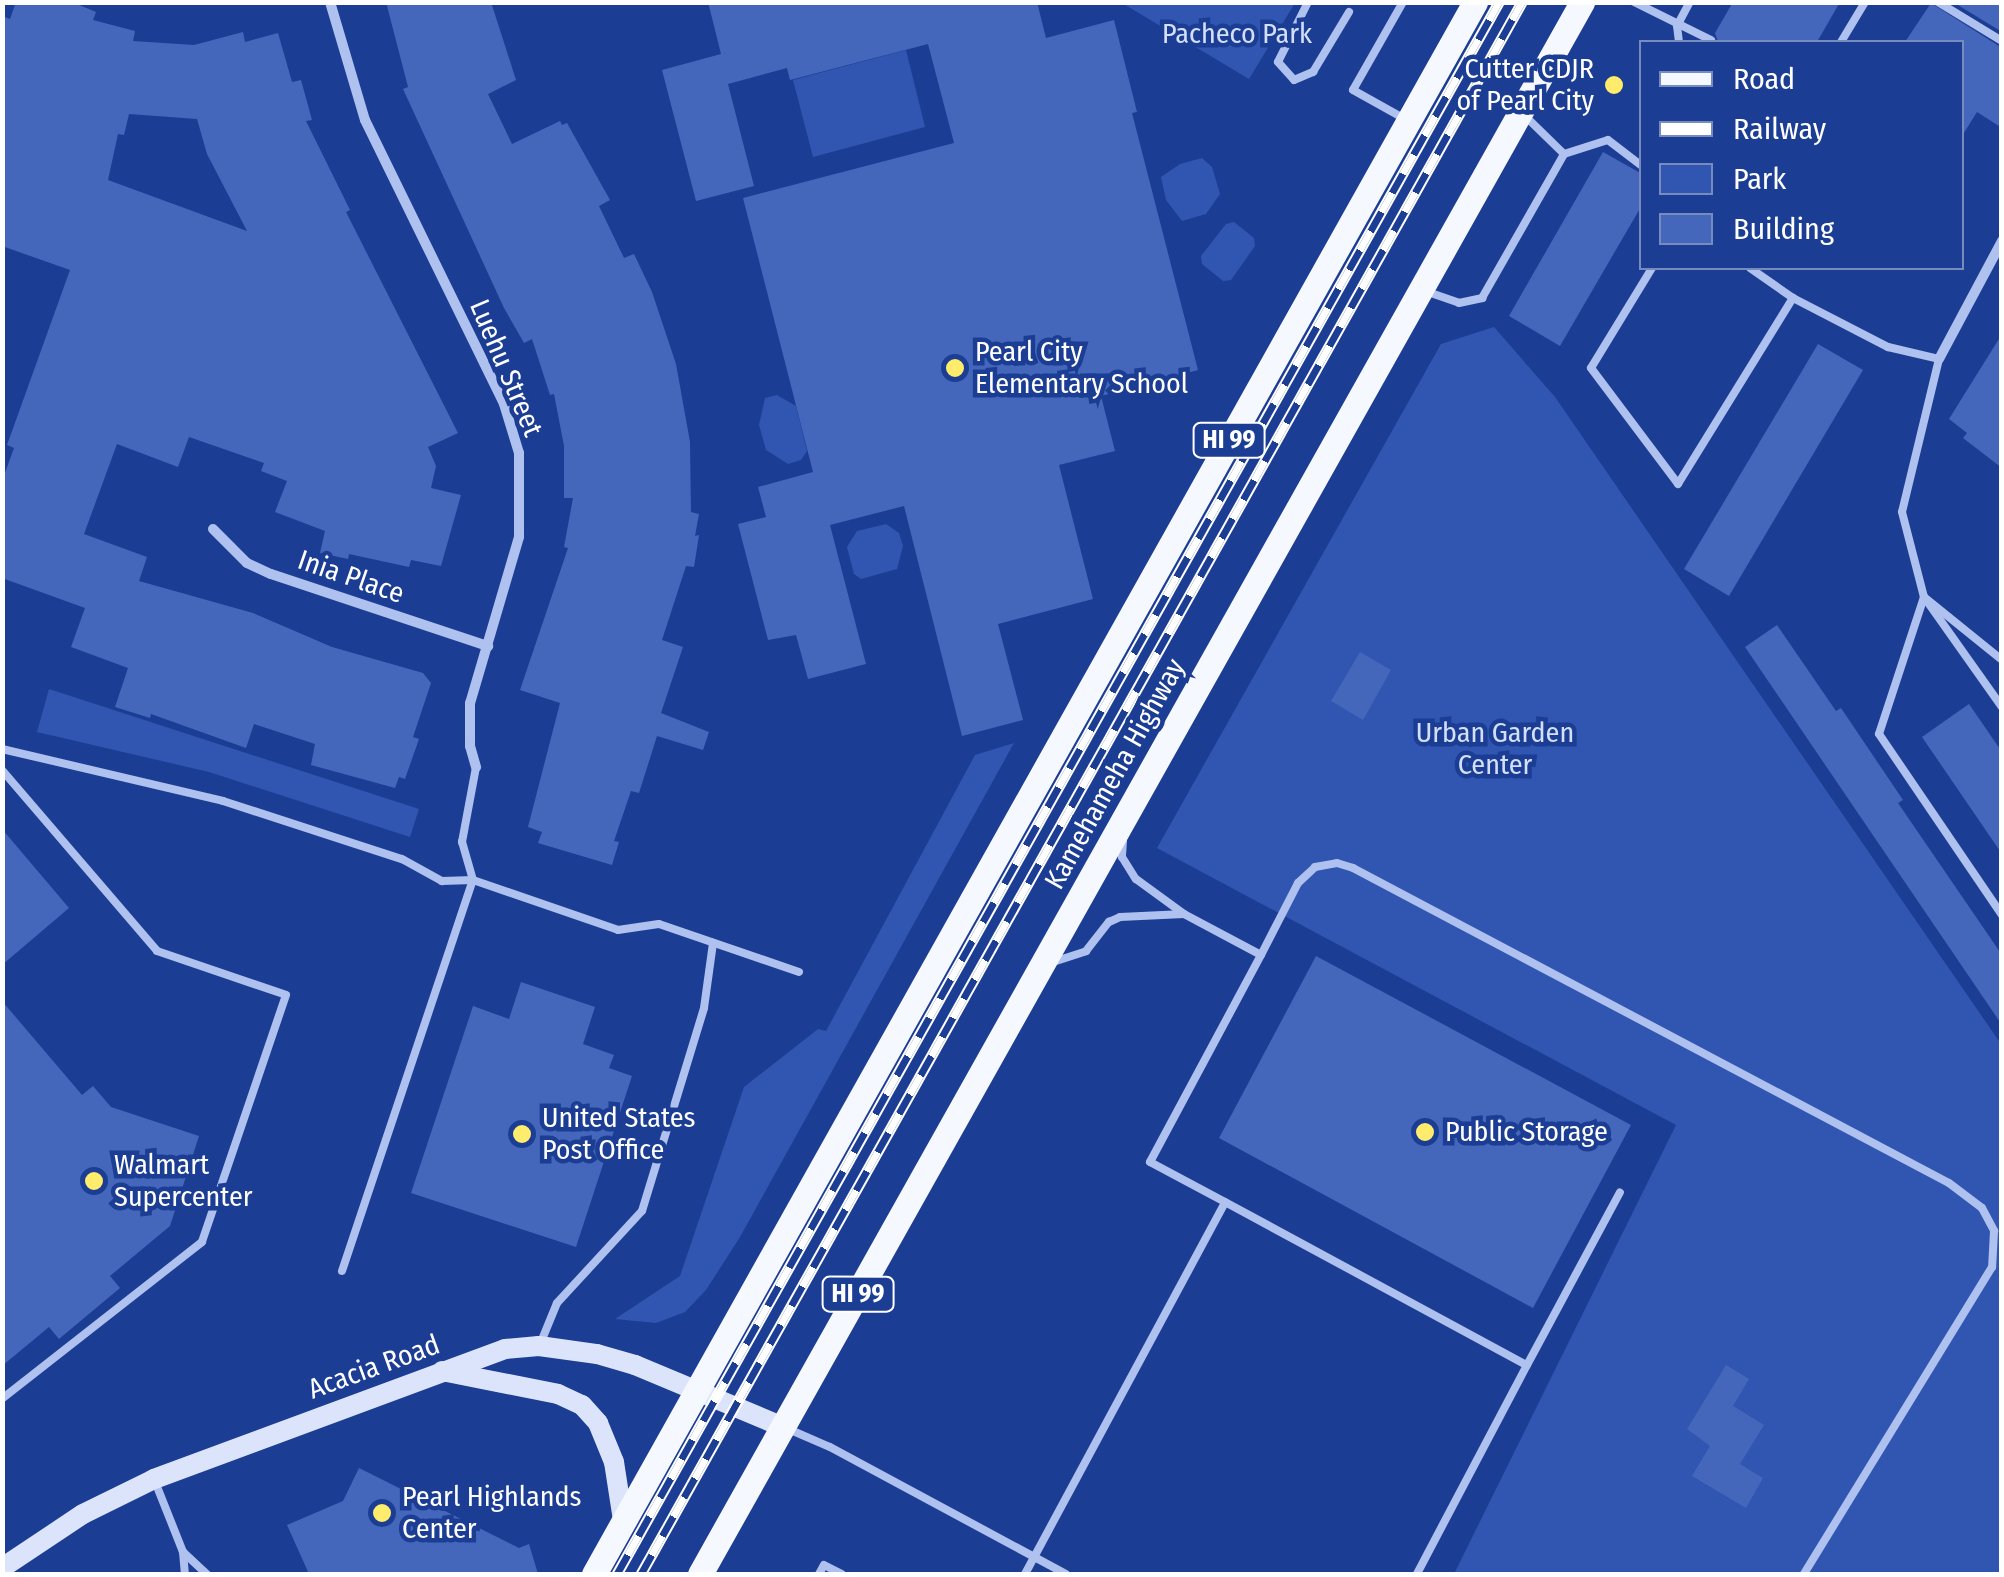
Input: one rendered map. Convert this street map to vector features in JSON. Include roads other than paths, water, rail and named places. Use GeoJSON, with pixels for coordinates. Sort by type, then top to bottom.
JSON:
{"type":"FeatureCollection","features":[{"type":"Feature","properties":{"kind":"main road","name":"HI 99"},"geometry":{"type":"LineString","coordinates":[[594,1574],[1475,2]]}},
{"type":"Feature","properties":{"kind":"main road","name":"Kamehameha Highway"},"geometry":{"type":"LineString","coordinates":[[700,1574],[1582,2]]}},
{"type":"Feature","properties":{"kind":"main road","name":"Acacia Road"},"geometry":{"type":"LineString","coordinates":[[2,1568],[83,1514],[154,1479],[505,1349],[539,1346],[597,1354],[783,1427]]}},
{"type":"Feature","properties":{"kind":"main road"},"geometry":{"type":"LineString","coordinates":[[440,1371],[558,1394],[582,1405],[598,1423],[614,1462],[623,1520]]}},
{"type":"Feature","properties":{"kind":"street","name":"Luehu Street"},"geometry":{"type":"LineString","coordinates":[[330,2],[365,120],[504,404],[519,453],[519,537],[470,703],[476,767]]}},
{"type":"Feature","properties":{"kind":"street"},"geometry":{"type":"LineString","coordinates":[[1939,359],[2002,241]]}},
{"type":"Feature","properties":{"kind":"street","name":"Inia Place"},"geometry":{"type":"LineString","coordinates":[[213,529],[246,563],[271,574],[488,646]]}},
{"type":"Feature","properties":{"kind":"lane"},"geometry":{"type":"LineString","coordinates":[[1308,2],[1278,62],[1294,80],[1313,72],[1349,12]]}},
{"type":"Feature","properties":{"kind":"lane"},"geometry":{"type":"LineString","coordinates":[[1402,2],[1353,90],[1408,121]]}},
{"type":"Feature","properties":{"kind":"lane"},"geometry":{"type":"LineString","coordinates":[[1634,2],[1711,40]]}},
{"type":"Feature","properties":{"kind":"lane"},"geometry":{"type":"LineString","coordinates":[[1679,40],[1676,26],[1690,2]]}},
{"type":"Feature","properties":{"kind":"lane"},"geometry":{"type":"LineString","coordinates":[[1842,40],[1865,2]]}},
{"type":"Feature","properties":{"kind":"lane"},"geometry":{"type":"LineString","coordinates":[[1938,2],[2002,41]]}},
{"type":"Feature","properties":{"kind":"lane"},"geometry":{"type":"LineString","coordinates":[[1520,112],[1564,154]]}},
{"type":"Feature","properties":{"kind":"lane"},"geometry":{"type":"LineString","coordinates":[[1420,290],[1459,304],[1482,298],[1564,154],[1608,140],[1639,164]]}},
{"type":"Feature","properties":{"kind":"lane"},"geometry":{"type":"LineString","coordinates":[[1651,270],[1591,368],[1678,484],[1794,298]]}},
{"type":"Feature","properties":{"kind":"lane"},"geometry":{"type":"LineString","coordinates":[[1753,270],[1794,298],[1888,347],[1939,359],[1902,512],[1924,597],[2002,707]]}},
{"type":"Feature","properties":{"kind":"lane"},"geometry":{"type":"LineString","coordinates":[[1924,597],[2002,660]]}},
{"type":"Feature","properties":{"kind":"lane"},"geometry":{"type":"LineString","coordinates":[[1924,597],[1879,734],[2002,914]]}},
{"type":"Feature","properties":{"kind":"lane"},"geometry":{"type":"LineString","coordinates":[[2,749],[223,801],[402,859],[442,881],[473,880],[618,930],[658,924],[799,972]]}},
{"type":"Feature","properties":{"kind":"lane"},"geometry":{"type":"LineString","coordinates":[[342,1271],[473,880],[462,842],[476,767]]}},
{"type":"Feature","properties":{"kind":"lane"},"geometry":{"type":"LineString","coordinates":[[2,770],[156,951],[286,995],[202,1242],[2,1399]]}},
{"type":"Feature","properties":{"kind":"lane"},"geometry":{"type":"LineString","coordinates":[[1123,820],[1122,858],[1136,879],[1184,914],[1260,956]]}},
{"type":"Feature","properties":{"kind":"lane"},"geometry":{"type":"LineString","coordinates":[[1528,1364],[1150,1162],[1298,883],[1315,867],[1337,863],[1354,868],[1949,1183],[1982,1208],[1994,1230],[1992,1267],[1804,1574]]}},
{"type":"Feature","properties":{"kind":"lane"},"geometry":{"type":"LineString","coordinates":[[1042,965],[1086,951],[1109,922],[1120,917],[1184,914]]}},
{"type":"Feature","properties":{"kind":"lane"},"geometry":{"type":"LineString","coordinates":[[539,1346],[557,1303],[642,1211],[704,1008],[712,943]]}},
{"type":"Feature","properties":{"kind":"lane"},"geometry":{"type":"LineString","coordinates":[[1416,1574],[1620,1192]]}},
{"type":"Feature","properties":{"kind":"lane"},"geometry":{"type":"LineString","coordinates":[[1026,1574],[1225,1202]]}},
{"type":"Feature","properties":{"kind":"lane"},"geometry":{"type":"LineString","coordinates":[[783,1427],[830,1447],[1066,1574]]}},
{"type":"Feature","properties":{"kind":"lane"},"geometry":{"type":"LineString","coordinates":[[154,1479],[183,1552],[186,1574]]}},
{"type":"Feature","properties":{"kind":"lane"},"geometry":{"type":"LineString","coordinates":[[183,1552],[207,1574]]}},
{"type":"Feature","properties":{"kind":"lane"},"geometry":{"type":"LineString","coordinates":[[819,1574],[824,1565],[842,1574]]}},
{"type":"Feature","properties":{"kind":"railway"},"geometry":{"type":"LineString","coordinates":[[617,1574],[1499,2]]}},
{"type":"Feature","properties":{"kind":"railway"},"geometry":{"type":"LineString","coordinates":[[641,1574],[1522,2]]}},
{"type":"Feature","properties":{"kind":"place","name":"Cutter CDJR of Pearl City"},"geometry":{"type":"Point","coordinates":[1614,85]}},
{"type":"Feature","properties":{"kind":"place","name":"Pearl City Elementary School"},"geometry":{"type":"Point","coordinates":[955,368]}},
{"type":"Feature","properties":{"kind":"place","name":"Public Storage"},"geometry":{"type":"Point","coordinates":[1425,1132]}},
{"type":"Feature","properties":{"kind":"place","name":"United States Post Office"},"geometry":{"type":"Point","coordinates":[522,1134]}},
{"type":"Feature","properties":{"kind":"place","name":"Walmart Supercenter"},"geometry":{"type":"Point","coordinates":[94,1181]}},
{"type":"Feature","properties":{"kind":"place","name":"Pearl Highlands Center"},"geometry":{"type":"Point","coordinates":[382,1513]}},
{"type":"Feature","properties":{"kind":"park label","name":"Pacheco Park"},"geometry":{"type":"Point","coordinates":[1237,34]}},
{"type":"Feature","properties":{"kind":"park label","name":"Urban Garden Center"},"geometry":{"type":"Point","coordinates":[1495,749]}}]}
